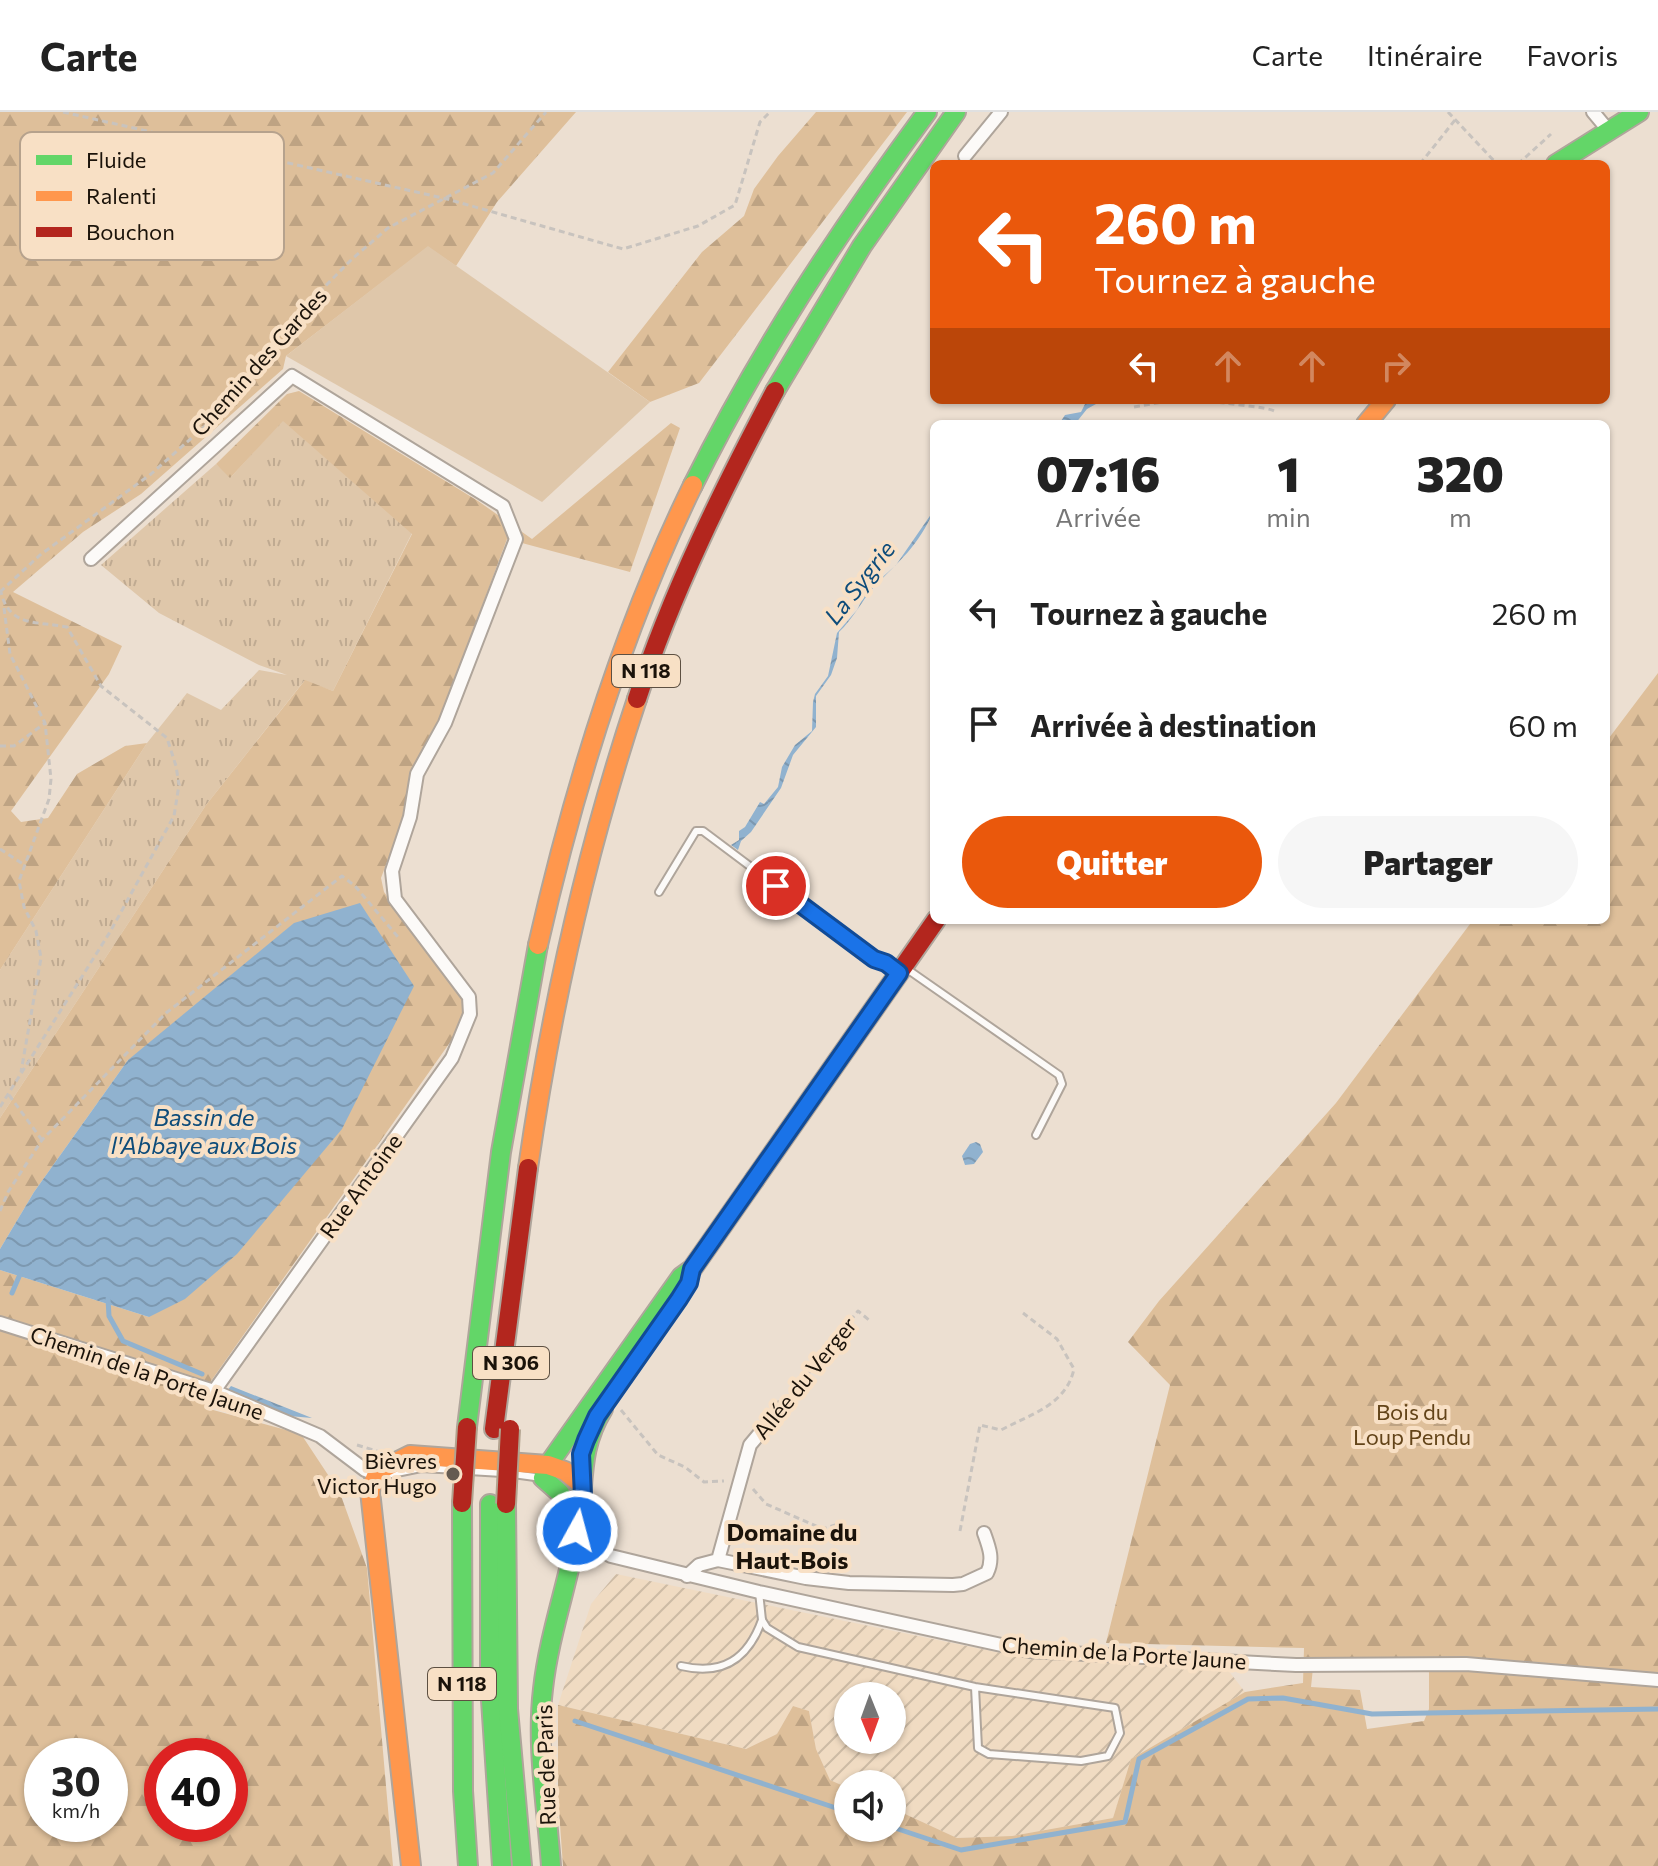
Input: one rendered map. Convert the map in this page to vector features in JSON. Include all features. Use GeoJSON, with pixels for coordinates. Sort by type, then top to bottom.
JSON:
{"type":"FeatureCollection","features":[{"type":"Feature","properties":{"kind":"main road","name":"N 118"},"geometry":{"type":"LineString","coordinates":[[468,1866],[463,1791],[462,1503],[467,1427],[501,1147],[533,966],[561,848],[607,698],[640,609],[676,525],[751,373],[847,223],[927,112]]}},
{"type":"Feature","properties":{"kind":"main road","name":"N 118"},"geometry":{"type":"LineString","coordinates":[[502,1866],[492,1765],[488,1650],[510,1297],[528,1151],[560,981],[605,801],[662,628],[706,527],[771,394],[853,258],[956,112]]}},
{"type":"Feature","properties":{"kind":"main road"},"geometry":{"type":"LineString","coordinates":[[1562,160],[1639,112]]}},
{"type":"Feature","properties":{"kind":"main road"},"geometry":{"type":"LineString","coordinates":[[1369,420],[1383,404]]}},
{"type":"Feature","properties":{"kind":"main road","name":"Rue de Paris"},"geometry":{"type":"LineString","coordinates":[[546,1472],[622,1372],[664,1312],[681,1277],[692,1269],[933,924]]}},
{"type":"Feature","properties":{"kind":"main road","name":"Rue de Paris"},"geometry":{"type":"LineString","coordinates":[[551,1866],[541,1713],[548,1655],[583,1496],[581,1454],[597,1416],[622,1372]]}},
{"type":"Feature","properties":{"kind":"main road"},"geometry":{"type":"LineString","coordinates":[[411,1866],[370,1491],[375,1474],[402,1454],[546,1472],[565,1471],[581,1484],[560,1493]]}},
{"type":"Feature","properties":{"kind":"main road","name":"Chemin de la Porte Jaune"},"geometry":{"type":"LineString","coordinates":[[546,1472],[560,1493],[577,1531]]}},
{"type":"Feature","properties":{"kind":"main road"},"geometry":{"type":"LineString","coordinates":[[498,1504],[508,1709],[522,1866]]}},
{"type":"Feature","properties":{"kind":"street"},"geometry":{"type":"LineString","coordinates":[[965,156],[1001,112]]}},
{"type":"Feature","properties":{"kind":"street"},"geometry":{"type":"LineString","coordinates":[[1593,112],[1608,130]]}},
{"type":"Feature","properties":{"kind":"street","name":"Rue Antoine"},"geometry":{"type":"LineString","coordinates":[[91,559],[292,376],[503,506],[516,539],[450,712],[417,774],[410,817],[392,871],[395,899],[419,934],[452,970],[469,997],[470,1014],[452,1058],[214,1391]]}},
{"type":"Feature","properties":{"kind":"street","name":"Chemin de la Porte Jaune"},"geometry":{"type":"LineString","coordinates":[[0,1323],[214,1391],[320,1436],[375,1474]]}},
{"type":"Feature","properties":{"kind":"street","name":"Allée du Verger"},"geometry":{"type":"LineString","coordinates":[[718,1560],[750,1445],[781,1408]]}},
{"type":"Feature","properties":{"kind":"street","name":"Chemin de la Porte Jaune"},"geometry":{"type":"LineString","coordinates":[[577,1531],[581,1539],[611,1556],[687,1576],[1029,1651],[1296,1665],[1466,1664],[1658,1680]]}},
{"type":"Feature","properties":{"kind":"street"},"geometry":{"type":"LineString","coordinates":[[687,1576],[699,1565],[718,1560],[806,1578],[849,1583],[963,1584],[987,1573],[991,1564],[991,1553],[984,1533]]}},
{"type":"Feature","properties":{"kind":"lane"},"geometry":{"type":"LineString","coordinates":[[659,892],[696,831],[703,831],[874,959],[902,970],[1059,1075],[1062,1084],[1036,1135]]}},
{"type":"Feature","properties":{"kind":"lane"},"geometry":{"type":"LineString","coordinates":[[375,1474],[383,1476],[409,1469],[433,1468],[546,1472]]}},
{"type":"Feature","properties":{"kind":"lane"},"geometry":{"type":"LineString","coordinates":[[681,1666],[702,1671],[733,1663],[756,1637],[762,1620],[759,1592]]}},
{"type":"Feature","properties":{"kind":"lane"},"geometry":{"type":"LineString","coordinates":[[762,1620],[767,1628],[798,1647],[975,1687],[1115,1708],[1120,1733],[1108,1756],[1081,1761],[989,1754],[978,1748],[975,1687]]}},
{"type":"Feature","properties":{"kind":"path"},"geometry":{"type":"LineString","coordinates":[[63,112],[151,132]]}},
{"type":"Feature","properties":{"kind":"path","name":"Chemin des Gardes"},"geometry":{"type":"LineString","coordinates":[[0,592],[40,555],[151,474],[213,419],[287,325],[352,259],[388,228],[493,173],[546,112]]}},
{"type":"Feature","properties":{"kind":"path"},"geometry":{"type":"LineString","coordinates":[[284,162],[447,199],[623,249],[698,226],[735,205],[760,122],[770,112]]}},
{"type":"Feature","properties":{"kind":"path"},"geometry":{"type":"LineString","coordinates":[[1448,112],[1493,160]]}},
{"type":"Feature","properties":{"kind":"path"},"geometry":{"type":"LineString","coordinates":[[1423,160],[1455,120]]}},
{"type":"Feature","properties":{"kind":"path"},"geometry":{"type":"LineString","coordinates":[[1522,160],[1551,134]]}},
{"type":"Feature","properties":{"kind":"path"},"geometry":{"type":"LineString","coordinates":[[1134,407],[1152,404]]}},
{"type":"Feature","properties":{"kind":"path"},"geometry":{"type":"LineString","coordinates":[[1224,404],[1271,408],[1276,412]]}},
{"type":"Feature","properties":{"kind":"path"},"geometry":{"type":"LineString","coordinates":[[0,592],[10,654],[45,723],[51,779],[49,799],[19,881],[24,907],[36,931],[41,958],[20,1076]]}},
{"type":"Feature","properties":{"kind":"path"},"geometry":{"type":"LineString","coordinates":[[0,1107],[110,932],[174,816],[179,785],[167,738],[101,686],[67,627],[15,618],[4,608]]}},
{"type":"Feature","properties":{"kind":"path"},"geometry":{"type":"LineString","coordinates":[[0,746],[14,746],[45,723]]}},
{"type":"Feature","properties":{"kind":"path"},"geometry":{"type":"LineString","coordinates":[[0,849],[23,864]]}},
{"type":"Feature","properties":{"kind":"path"},"geometry":{"type":"LineString","coordinates":[[0,1211],[8,1192],[42,1140],[166,1013],[342,876],[355,886],[398,937]]}},
{"type":"Feature","properties":{"kind":"path"},"geometry":{"type":"LineString","coordinates":[[9,1095],[42,1140]]}},
{"type":"Feature","properties":{"kind":"path","name":"Allée du Verger"},"geometry":{"type":"LineString","coordinates":[[781,1408],[858,1311],[869,1320]]}},
{"type":"Feature","properties":{"kind":"path"},"geometry":{"type":"LineString","coordinates":[[960,1531],[980,1425],[1001,1430],[1061,1398],[1071,1381],[1074,1369],[1057,1339],[1023,1313]]}},
{"type":"Feature","properties":{"kind":"path"},"geometry":{"type":"LineString","coordinates":[[626,1414],[658,1455],[685,1467],[704,1482],[731,1480],[749,1485],[766,1504],[823,1529],[841,1523]]}},
{"type":"Feature","properties":{"kind":"path"},"geometry":{"type":"LineString","coordinates":[[334,1445],[353,1444],[402,1454]]}},
{"type":"Feature","properties":{"kind":"shaded area"},"geometry":{"type":"Polygon","coordinates":[[[616,1574],[1020,1657],[1119,1660],[1228,1670],[1245,1692],[1131,1759],[1113,1818],[1012,1836],[957,1838],[906,1814],[906,1770],[834,1770],[834,1782],[830,1780],[816,1749],[809,1711],[793,1706],[777,1734],[746,1749],[558,1705],[591,1604],[616,1574]]]}},
{"type":"Feature","properties":{"kind":"green space"},"geometry":{"type":"Polygon","coordinates":[[[0,112],[576,112],[497,202],[456,266],[428,247],[286,356],[283,369],[141,494],[83,532],[13,592],[122,646],[109,674],[11,811],[21,822],[48,818],[77,774],[125,746],[147,743],[0,970],[0,112]]]}},
{"type":"Feature","properties":{"kind":"green space"},"geometry":{"type":"Polygon","coordinates":[[[816,112],[907,112],[699,383],[650,402],[608,372],[702,252],[744,216],[754,189],[816,112]]]}},
{"type":"Feature","properties":{"kind":"green space"},"geometry":{"type":"Polygon","coordinates":[[[428,246],[650,402],[542,502],[286,356],[428,246]]]}},
{"type":"Feature","properties":{"kind":"green space"},"geometry":{"type":"Polygon","coordinates":[[[299,391],[478,501],[532,539],[671,423],[680,428],[630,572],[507,539],[381,878],[384,892],[462,999],[463,1024],[211,1381],[206,1408],[301,1434],[340,1493],[367,1568],[393,1866],[0,1866],[0,1270],[149,1317],[128,1060],[34,1192],[0,1249],[0,1118],[206,805],[305,680],[333,691],[412,534],[283,421],[230,478],[216,464],[287,394],[299,391]]]}},
{"type":"Feature","properties":{"kind":"green space"},"geometry":{"type":"Polygon","coordinates":[[[283,420],[412,533],[333,691],[304,681],[206,805],[0,1118],[0,970],[147,743],[187,693],[221,710],[259,670],[287,675],[259,665],[159,613],[101,565],[216,464],[231,477],[283,420]]]}},
{"type":"Feature","properties":{"kind":"green space","name":"Bois du Loup Pendu"},"geometry":{"type":"Polygon","coordinates":[[[1658,673],[1658,1866],[563,1866],[558,1797],[558,1705],[746,1749],[777,1734],[793,1706],[809,1711],[816,1749],[830,1780],[834,1782],[834,1842],[906,1842],[906,1814],[957,1838],[1012,1836],[1113,1818],[1131,1759],[1245,1692],[1303,1683],[1304,1648],[1106,1643],[1170,1385],[1128,1342],[1159,1301],[1336,1103],[1470,924],[1610,924],[1610,737],[1658,673]],[[1313,1668],[1311,1687],[1360,1690],[1367,1729],[1424,1721],[1429,1709],[1429,1671],[1313,1668]]]}},
{"type":"Feature","properties":{"kind":"water"},"geometry":{"type":"Polygon","coordinates":[[[1085,404],[1096,404],[1078,420],[1062,420],[1065,415],[1081,412],[1085,404]]]}},
{"type":"Feature","properties":{"kind":"water"},"geometry":{"type":"Polygon","coordinates":[[[930,516],[922,534],[896,564],[930,516]]]}},
{"type":"Feature","properties":{"kind":"water"},"geometry":{"type":"Polygon","coordinates":[[[894,567],[873,588],[857,610],[866,592],[894,567]]]}},
{"type":"Feature","properties":{"kind":"water"},"geometry":{"type":"Polygon","coordinates":[[[857,610],[839,632],[837,658],[831,675],[816,696],[816,727],[793,755],[781,788],[751,832],[741,841],[738,850],[731,845],[739,840],[739,831],[745,827],[760,802],[764,804],[778,787],[782,767],[795,745],[812,731],[815,694],[828,676],[837,633],[857,610]]]}},
{"type":"Feature","properties":{"kind":"water","name":"Bassin de l'Abbaye aux Bois"},"geometry":{"type":"Polygon","coordinates":[[[360,903],[414,986],[342,1129],[237,1254],[185,1299],[149,1317],[0,1270],[0,1249],[34,1192],[128,1060],[294,923],[360,903]]]}},
{"type":"Feature","properties":{"kind":"water"},"geometry":{"type":"Polygon","coordinates":[[[976,1142],[983,1152],[974,1164],[965,1165],[962,1156],[970,1144],[976,1142]]]}},
{"type":"Feature","properties":{"kind":"water"},"geometry":{"type":"Polygon","coordinates":[[[231,1386],[312,1418],[289,1416],[227,1391],[231,1386]]]}},
{"type":"Feature","properties":{"kind":"waterway","name":"La Sygrie"},"geometry":{"type":"LineString","coordinates":[[12,1293],[21,1272]]}},
{"type":"Feature","properties":{"kind":"waterway"},"geometry":{"type":"LineString","coordinates":[[108,1299],[109,1316],[123,1341],[202,1374]]}},
{"type":"Feature","properties":{"kind":"waterway"},"geometry":{"type":"LineString","coordinates":[[906,1832],[961,1850],[1125,1822],[1139,1759],[1248,1699],[1283,1698],[1372,1714],[1658,1709]]}},
{"type":"Feature","properties":{"kind":"waterway"},"geometry":{"type":"LineString","coordinates":[[575,1721],[834,1807]]}},
{"type":"Feature","properties":{"kind":"traffic: fast"},"geometry":{"type":"LineString","coordinates":[[693,485],[745,387],[802,293],[927,112]]}},
{"type":"Feature","properties":{"kind":"traffic: fast"},"geometry":{"type":"LineString","coordinates":[[775,391],[862,246],[956,112]]}},
{"type":"Feature","properties":{"kind":"traffic: fast"},"geometry":{"type":"LineString","coordinates":[[1562,160],[1639,112]]}},
{"type":"Feature","properties":{"kind":"traffic: fast"},"geometry":{"type":"LineString","coordinates":[[467,1427],[501,1152],[538,945]]}},
{"type":"Feature","properties":{"kind":"traffic: fast"},"geometry":{"type":"LineString","coordinates":[[577,1531],[560,1493],[543,1478],[548,1465],[681,1277],[692,1269],[755,1179]]}},
{"type":"Feature","properties":{"kind":"traffic: fast"},"geometry":{"type":"LineString","coordinates":[[551,1866],[541,1755],[543,1689],[578,1527],[586,1452],[603,1409]]}},
{"type":"Feature","properties":{"kind":"traffic: fast"},"geometry":{"type":"LineString","coordinates":[[462,1503],[463,1791],[468,1866]]}},
{"type":"Feature","properties":{"kind":"traffic: fast"},"geometry":{"type":"LineString","coordinates":[[490,1504],[490,1685],[502,1866]]}},
{"type":"Feature","properties":{"kind":"traffic: fast"},"geometry":{"type":"LineString","coordinates":[[506,1505],[508,1709],[522,1866]]}},
{"type":"Feature","properties":{"kind":"traffic: slow"},"geometry":{"type":"LineString","coordinates":[[1369,420],[1383,404]]}},
{"type":"Feature","properties":{"kind":"traffic: slow"},"geometry":{"type":"LineString","coordinates":[[538,945],[567,827],[602,710],[644,596],[693,485]]}},
{"type":"Feature","properties":{"kind":"traffic: slow"},"geometry":{"type":"LineString","coordinates":[[528,1168],[572,931],[602,814],[637,699]]}},
{"type":"Feature","properties":{"kind":"traffic: slow"},"geometry":{"type":"LineString","coordinates":[[411,1866],[370,1491],[378,1471],[410,1455],[548,1465],[565,1471],[581,1484]]}},
{"type":"Feature","properties":{"kind":"traffic: jam"},"geometry":{"type":"LineString","coordinates":[[637,699],[699,542],[775,391]]}},
{"type":"Feature","properties":{"kind":"traffic: jam"},"geometry":{"type":"LineString","coordinates":[[755,1179],[933,924]]}},
{"type":"Feature","properties":{"kind":"traffic: jam"},"geometry":{"type":"LineString","coordinates":[[494,1429],[528,1168]]}},
{"type":"Feature","properties":{"kind":"traffic: jam"},"geometry":{"type":"LineString","coordinates":[[462,1503],[467,1427]]}},
{"type":"Feature","properties":{"kind":"traffic: jam"},"geometry":{"type":"LineString","coordinates":[[506,1504],[510,1429]]}},
{"type":"Feature","properties":{"kind":"place","name":"Bièvres Victor Hugo"},"geometry":{"type":"Point","coordinates":[453,1474]}},
{"type":"Feature","properties":{"kind":"district","name":"Domaine du Haut-Bois"},"geometry":{"type":"Point","coordinates":[792,1547]}},
{"type":"Feature","properties":{"kind":"route"},"geometry":{"type":"LineString","coordinates":[[577,1531],[583,1496],[581,1454],[597,1416],[679,1299],[689,1283],[692,1269],[899,973],[874,959],[776,886]]}}]}
